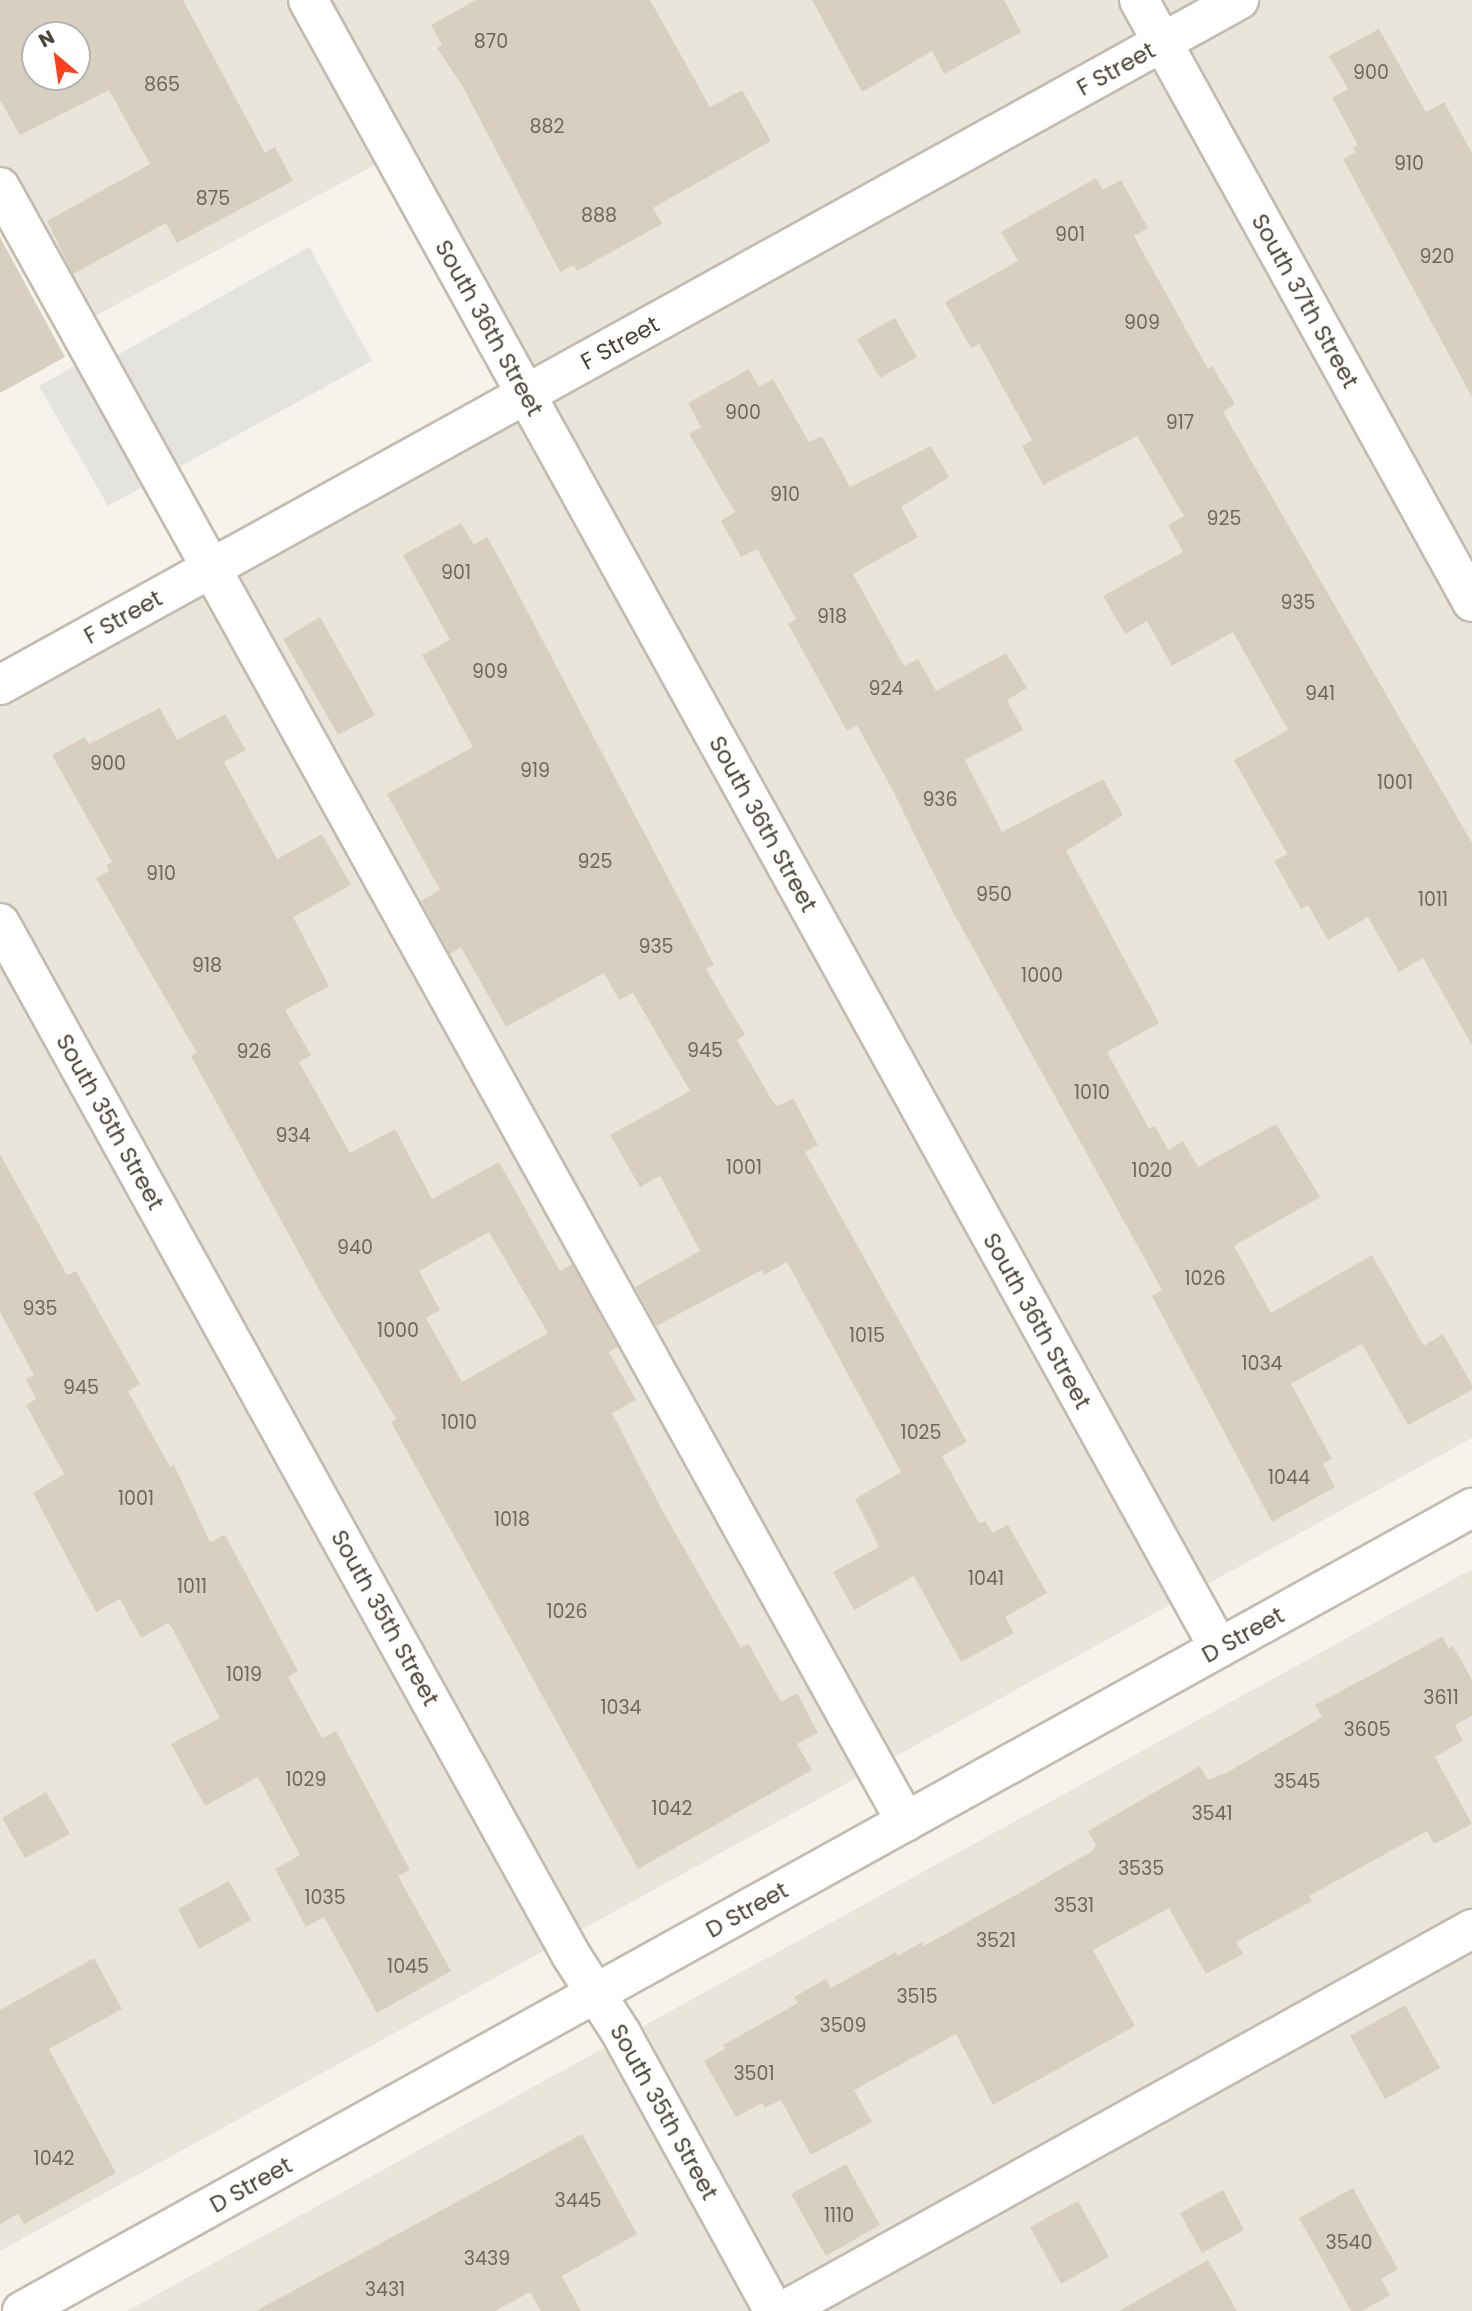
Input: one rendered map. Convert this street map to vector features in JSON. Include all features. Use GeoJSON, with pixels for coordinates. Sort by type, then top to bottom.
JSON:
{"type":"FeatureCollection","features":[{"type":"Feature","properties":{"kind":"street","name":"South 36th Street"},"geometry":{"type":"LineString","coordinates":[[307,0],[1219,1648]]}},
{"type":"Feature","properties":{"kind":"street","name":"South 37th Street"},"geometry":{"type":"LineString","coordinates":[[1139,0],[1472,602]]}},
{"type":"Feature","properties":{"kind":"street","name":"F Street"},"geometry":{"type":"LineString","coordinates":[[0,685],[1239,0]]}},
{"type":"Feature","properties":{"kind":"street"},"geometry":{"type":"LineString","coordinates":[[0,187],[906,1822]]}},
{"type":"Feature","properties":{"kind":"street","name":"South 35th Street"},"geometry":{"type":"LineString","coordinates":[[0,923],[774,2311]]}},
{"type":"Feature","properties":{"kind":"street","name":"D Street"},"geometry":{"type":"LineString","coordinates":[[22,2311],[1472,1508]]}},
{"type":"Feature","properties":{"kind":"street"},"geometry":{"type":"LineString","coordinates":[[783,2311],[1472,1929]]}},
{"type":"Feature","properties":{"kind":"shaded area"},"geometry":{"type":"Polygon","coordinates":[[[0,0],[1472,0],[1472,1438],[0,2251],[0,685],[525,394],[393,155],[77,326],[18,220],[0,230],[0,0]]]}},
{"type":"Feature","properties":{"kind":"shaded area"},"geometry":{"type":"Polygon","coordinates":[[[309,247],[372,361],[108,506],[39,386],[78,364],[114,357],[309,247]]]}},
{"type":"Feature","properties":{"kind":"shaded area"},"geometry":{"type":"Polygon","coordinates":[[[1472,1569],[1472,2311],[127,2311],[1472,1569]]]}},
{"type":"Feature","properties":{"kind":"building"},"geometry":{"type":"Polygon","coordinates":[[[0,0],[183,0],[265,153],[275,147],[293,181],[177,243],[166,223],[73,274],[47,221],[150,164],[109,90],[20,135],[0,100],[0,0]]]}},
{"type":"Feature","properties":{"kind":"building"},"geometry":{"type":"Polygon","coordinates":[[[476,0],[650,0],[710,107],[742,90],[771,141],[653,208],[662,224],[577,271],[574,265],[560,272],[463,87],[437,48],[442,45],[431,25],[476,0]]]}},
{"type":"Feature","properties":{"kind":"building"},"geometry":{"type":"Polygon","coordinates":[[[812,0],[1004,0],[1021,32],[944,74],[932,51],[862,92],[812,0]]]}},
{"type":"Feature","properties":{"kind":"building"},"geometry":{"type":"Polygon","coordinates":[[[1379,29],[1426,112],[1444,102],[1472,153],[1472,397],[1343,159],[1356,152],[1353,147],[1358,145],[1332,98],[1348,89],[1329,56],[1379,29]]]}},
{"type":"Feature","properties":{"kind":"building"},"geometry":{"type":"Polygon","coordinates":[[[1096,178],[1103,190],[1121,180],[1148,228],[1134,236],[1208,369],[1212,366],[1235,404],[1223,412],[1472,843],[1472,1045],[1423,958],[1399,972],[1368,917],[1328,940],[1308,905],[1301,909],[1274,861],[1287,854],[1234,760],[1288,730],[1233,632],[1172,666],[1147,621],[1125,634],[1103,596],[1183,552],[1168,525],[1184,516],[1137,436],[1043,485],[1022,446],[1032,440],[979,344],[971,348],[945,302],[1018,261],[1001,232],[1096,178]]]}},
{"type":"Feature","properties":{"kind":"building"},"geometry":{"type":"Polygon","coordinates":[[[0,237],[65,357],[0,393],[0,237]]]}},
{"type":"Feature","properties":{"kind":"building"},"geometry":{"type":"Polygon","coordinates":[[[895,318],[917,357],[880,378],[857,339],[895,318]]]}},
{"type":"Feature","properties":{"kind":"building"},"geometry":{"type":"Polygon","coordinates":[[[749,369],[759,387],[773,379],[809,442],[822,436],[850,487],[931,446],[949,477],[901,507],[918,537],[853,574],[904,666],[918,659],[936,691],[1006,653],[1027,688],[1007,700],[1023,730],[965,760],[1002,832],[1103,779],[1123,815],[1066,851],[1159,1023],[1107,1052],[1149,1129],[1155,1126],[1168,1150],[1183,1141],[1198,1167],[1276,1124],[1320,1197],[1234,1246],[1271,1313],[1372,1255],[1424,1346],[1443,1334],[1472,1385],[1472,1390],[1408,1425],[1362,1344],[1291,1384],[1332,1459],[1323,1464],[1335,1487],[1272,1522],[1152,1296],[1162,1290],[952,910],[857,725],[847,731],[788,624],[796,619],[757,549],[741,557],[721,521],[735,512],[689,434],[701,427],[688,403],[749,369]]]}},
{"type":"Feature","properties":{"kind":"building"},"geometry":{"type":"Polygon","coordinates":[[[461,523],[474,545],[487,537],[505,569],[714,965],[706,969],[745,1035],[737,1040],[773,1102],[778,1106],[793,1098],[818,1145],[805,1152],[967,1442],[942,1456],[979,1523],[985,1521],[993,1533],[1008,1525],[1047,1593],[1005,1617],[1014,1633],[961,1662],[914,1576],[854,1610],[833,1572],[879,1547],[855,1499],[901,1472],[787,1262],[764,1275],[762,1270],[656,1326],[635,1287],[700,1251],[660,1176],[640,1187],[610,1135],[690,1091],[633,993],[619,1000],[604,973],[506,1027],[461,947],[450,954],[421,901],[440,890],[387,794],[473,747],[422,655],[450,640],[403,555],[461,523]]]}},
{"type":"Feature","properties":{"kind":"building"},"geometry":{"type":"Polygon","coordinates":[[[320,617],[375,715],[338,735],[283,639],[320,617]]]}},
{"type":"Feature","properties":{"kind":"building"},"geometry":{"type":"Polygon","coordinates":[[[160,708],[177,740],[225,714],[246,750],[224,762],[277,859],[322,834],[351,885],[293,917],[329,986],[285,1010],[311,1055],[299,1062],[350,1153],[395,1129],[432,1199],[499,1162],[560,1271],[572,1264],[618,1347],[609,1352],[636,1400],[612,1413],[662,1510],[741,1648],[748,1643],[781,1702],[797,1693],[818,1733],[797,1744],[812,1770],[638,1869],[391,1422],[396,1419],[323,1297],[191,1056],[197,1053],[96,878],[109,871],[106,865],[112,862],[52,755],[85,737],[89,744],[160,708]],[[489,1232],[419,1271],[440,1310],[426,1318],[462,1382],[548,1333],[489,1232]]]}},
{"type":"Feature","properties":{"kind":"building"},"geometry":{"type":"Polygon","coordinates":[[[0,1154],[67,1275],[76,1271],[140,1384],[128,1391],[170,1467],[174,1465],[210,1542],[225,1535],[298,1671],[288,1677],[322,1738],[336,1731],[410,1870],[398,1876],[451,1971],[377,2013],[324,1917],[306,1927],[275,1869],[300,1855],[258,1777],[205,1806],[171,1744],[220,1718],[172,1628],[168,1623],[141,1638],[120,1599],[96,1612],[33,1493],[64,1474],[26,1405],[36,1399],[26,1379],[34,1375],[0,1312],[0,1154]]]}},
{"type":"Feature","properties":{"kind":"building"},"geometry":{"type":"Polygon","coordinates":[[[1442,1637],[1449,1649],[1453,1646],[1472,1680],[1472,1716],[1455,1725],[1463,1741],[1435,1757],[1472,1824],[1434,1844],[1427,1831],[1309,1896],[1312,1901],[1236,1942],[1243,1954],[1206,1974],[1169,1908],[1093,1950],[1135,2026],[993,2105],[956,2034],[854,2090],[872,2122],[811,2155],[781,2100],[765,2108],[762,2103],[736,2117],[704,2061],[725,2049],[723,2045],[798,2003],[794,1997],[826,1979],[831,1988],[896,1952],[898,1956],[922,1942],[924,1946],[1030,1887],[1092,1851],[1096,1845],[1088,1831],[1200,1766],[1208,1780],[1228,1772],[1322,1717],[1315,1705],[1442,1637]]]}},
{"type":"Feature","properties":{"kind":"building"},"geometry":{"type":"Polygon","coordinates":[[[46,1792],[70,1834],[25,1858],[2,1818],[46,1792]]]}},
{"type":"Feature","properties":{"kind":"building"},"geometry":{"type":"Polygon","coordinates":[[[229,1881],[251,1920],[199,1949],[178,1909],[229,1881]]]}},
{"type":"Feature","properties":{"kind":"building"},"geometry":{"type":"Polygon","coordinates":[[[94,1958],[122,2009],[49,2049],[116,2173],[24,2224],[18,2214],[0,2224],[0,2010],[94,1958]]]}},
{"type":"Feature","properties":{"kind":"building"},"geometry":{"type":"Polygon","coordinates":[[[1405,2005],[1440,2068],[1385,2099],[1350,2036],[1405,2005]]]}},
{"type":"Feature","properties":{"kind":"building"},"geometry":{"type":"Polygon","coordinates":[[[582,2134],[637,2234],[562,2276],[581,2311],[541,2311],[530,2292],[495,2311],[256,2311],[582,2134]]]}},
{"type":"Feature","properties":{"kind":"building"},"geometry":{"type":"Polygon","coordinates":[[[846,2164],[880,2225],[826,2256],[791,2194],[846,2164]]]}},
{"type":"Feature","properties":{"kind":"building"},"geometry":{"type":"Polygon","coordinates":[[[1353,2188],[1398,2269],[1381,2279],[1390,2295],[1362,2311],[1351,2311],[1299,2218],[1353,2188]]]}},
{"type":"Feature","properties":{"kind":"building"},"geometry":{"type":"Polygon","coordinates":[[[1223,2190],[1244,2230],[1202,2253],[1180,2213],[1223,2190]]]}},
{"type":"Feature","properties":{"kind":"building"},"geometry":{"type":"Polygon","coordinates":[[[1078,2201],[1109,2257],[1061,2284],[1030,2227],[1078,2201]]]}},
{"type":"Feature","properties":{"kind":"building"},"geometry":{"type":"Polygon","coordinates":[[[1208,2260],[1237,2311],[1119,2311],[1208,2260]]]}}]}
